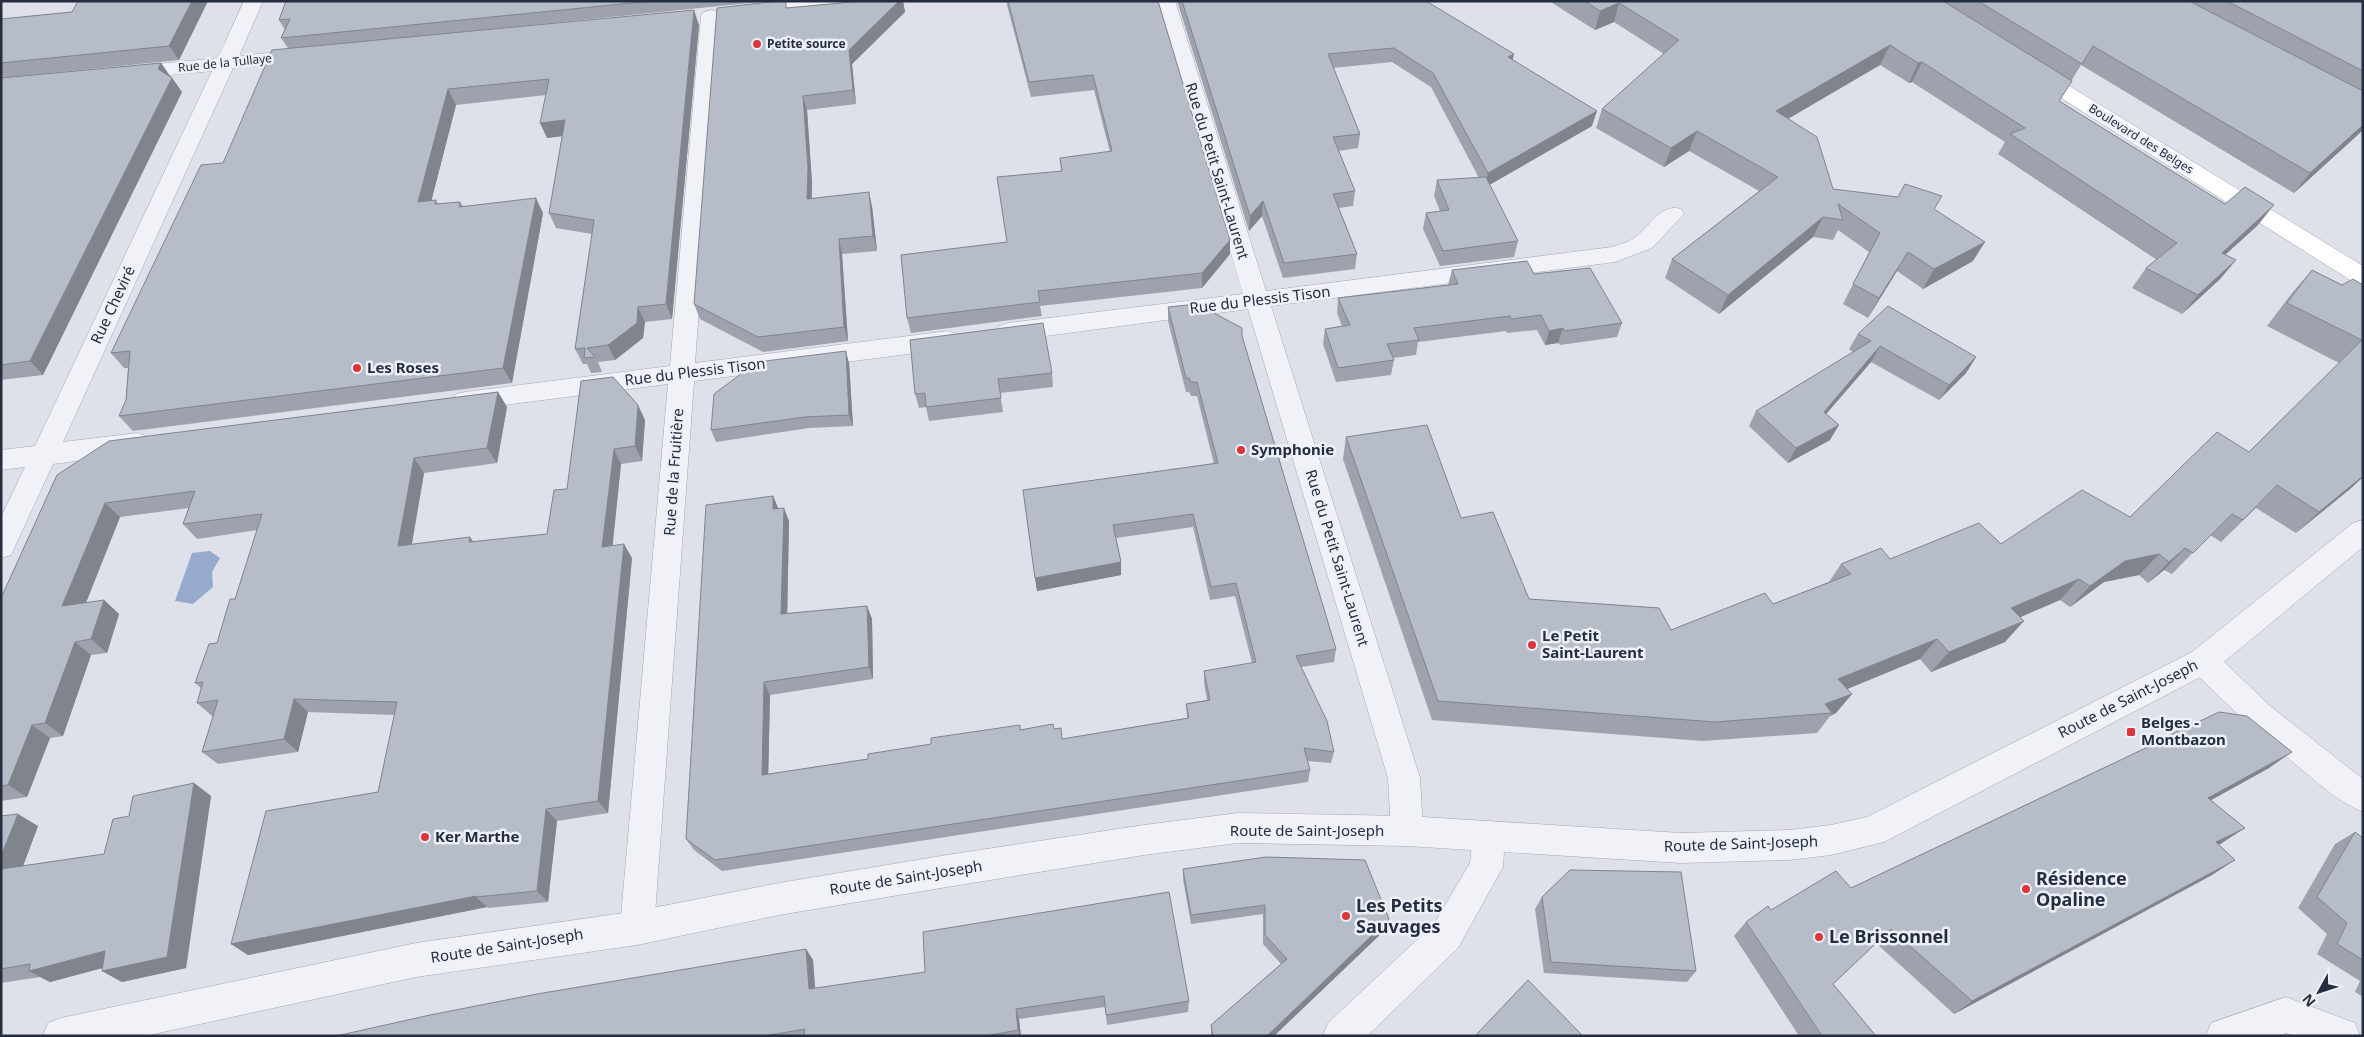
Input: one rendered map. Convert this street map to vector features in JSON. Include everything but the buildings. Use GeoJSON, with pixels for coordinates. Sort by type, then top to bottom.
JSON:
{"type":"FeatureCollection","features":[{"type":"Feature","properties":{"kind":"main road","name":"Boulevard des Belges"},"geometry":{"type":"LineString","coordinates":[[2019,63],[2363,277]]}},
{"type":"Feature","properties":{"kind":"street","name":"Rue Cheviré"},"geometry":{"type":"LineString","coordinates":[[1,546],[254,1]]}},
{"type":"Feature","properties":{"kind":"street","name":"Rue de la Fruitière"},"geometry":{"type":"LineString","coordinates":[[637,928],[681,373],[701,17],[837,1]]}},
{"type":"Feature","properties":{"kind":"street","name":"Rue du Petit Saint-Laurent"},"geometry":{"type":"LineString","coordinates":[[1164,1],[1258,300],[1404,778],[1407,831]]}},
{"type":"Feature","properties":{"kind":"street","name":"Rue de la Tullaye"},"geometry":{"type":"LineString","coordinates":[[105,75],[321,54]]}},
{"type":"Feature","properties":{"kind":"street","name":"Rue du Plessis Tison"},"geometry":{"type":"LineString","coordinates":[[440,404],[1616,254],[1644,243],[1673,214]]}},
{"type":"Feature","properties":{"kind":"street"},"geometry":{"type":"LineString","coordinates":[[1,460],[157,440]]}},
{"type":"Feature","properties":{"kind":"street","name":"Route de Saint-Joseph"},"geometry":{"type":"LineString","coordinates":[[61,1036],[416,960],[637,928],[779,899],[938,872],[1144,840],[1238,828],[1407,831],[1681,848],[1789,845],[1831,840],[1872,831],[2203,661],[2363,531]]}},
{"type":"Feature","properties":{"kind":"street"},"geometry":{"type":"LineString","coordinates":[[2203,661],[2259,716],[2340,782],[2363,797]]}},
{"type":"Feature","properties":{"kind":"street"},"geometry":{"type":"LineString","coordinates":[[1341,1036],[1446,936],[1486,867],[1489,836]]}},
{"type":"Feature","properties":{"kind":"street"},"geometry":{"type":"LineString","coordinates":[[2224,1036],[2286,1015],[2342,1036]]}},
{"type":"Feature","properties":{"kind":"water"},"geometry":{"type":"Polygon","coordinates":[[[210,551],[220,558],[212,572],[213,587],[193,604],[175,601],[192,553],[210,551]]]}},
{"type":"Feature","properties":{"kind":"place","name":"Petite source"},"geometry":{"type":"Point","coordinates":[757,44]}},
{"type":"Feature","properties":{"kind":"place","name":"Les Roses"},"geometry":{"type":"Point","coordinates":[357,368]}},
{"type":"Feature","properties":{"kind":"place","name":"Symphonie"},"geometry":{"type":"Point","coordinates":[1241,450]}},
{"type":"Feature","properties":{"kind":"place","name":"Le Petit Saint-Laurent"},"geometry":{"type":"Point","coordinates":[1532,645]}},
{"type":"Feature","properties":{"kind":"place","name":"Belges - Montbazon"},"geometry":{"type":"Point","coordinates":[2131,732]}},
{"type":"Feature","properties":{"kind":"place","name":"Ker Marthe"},"geometry":{"type":"Point","coordinates":[425,837]}},
{"type":"Feature","properties":{"kind":"place","name":"Résidence Opaline"},"geometry":{"type":"Point","coordinates":[2026,889]}},
{"type":"Feature","properties":{"kind":"place","name":"Les Petits Sauvages"},"geometry":{"type":"Point","coordinates":[1346,916]}},
{"type":"Feature","properties":{"kind":"place","name":"Le Brissonnel"},"geometry":{"type":"Point","coordinates":[1819,937]}}]}
